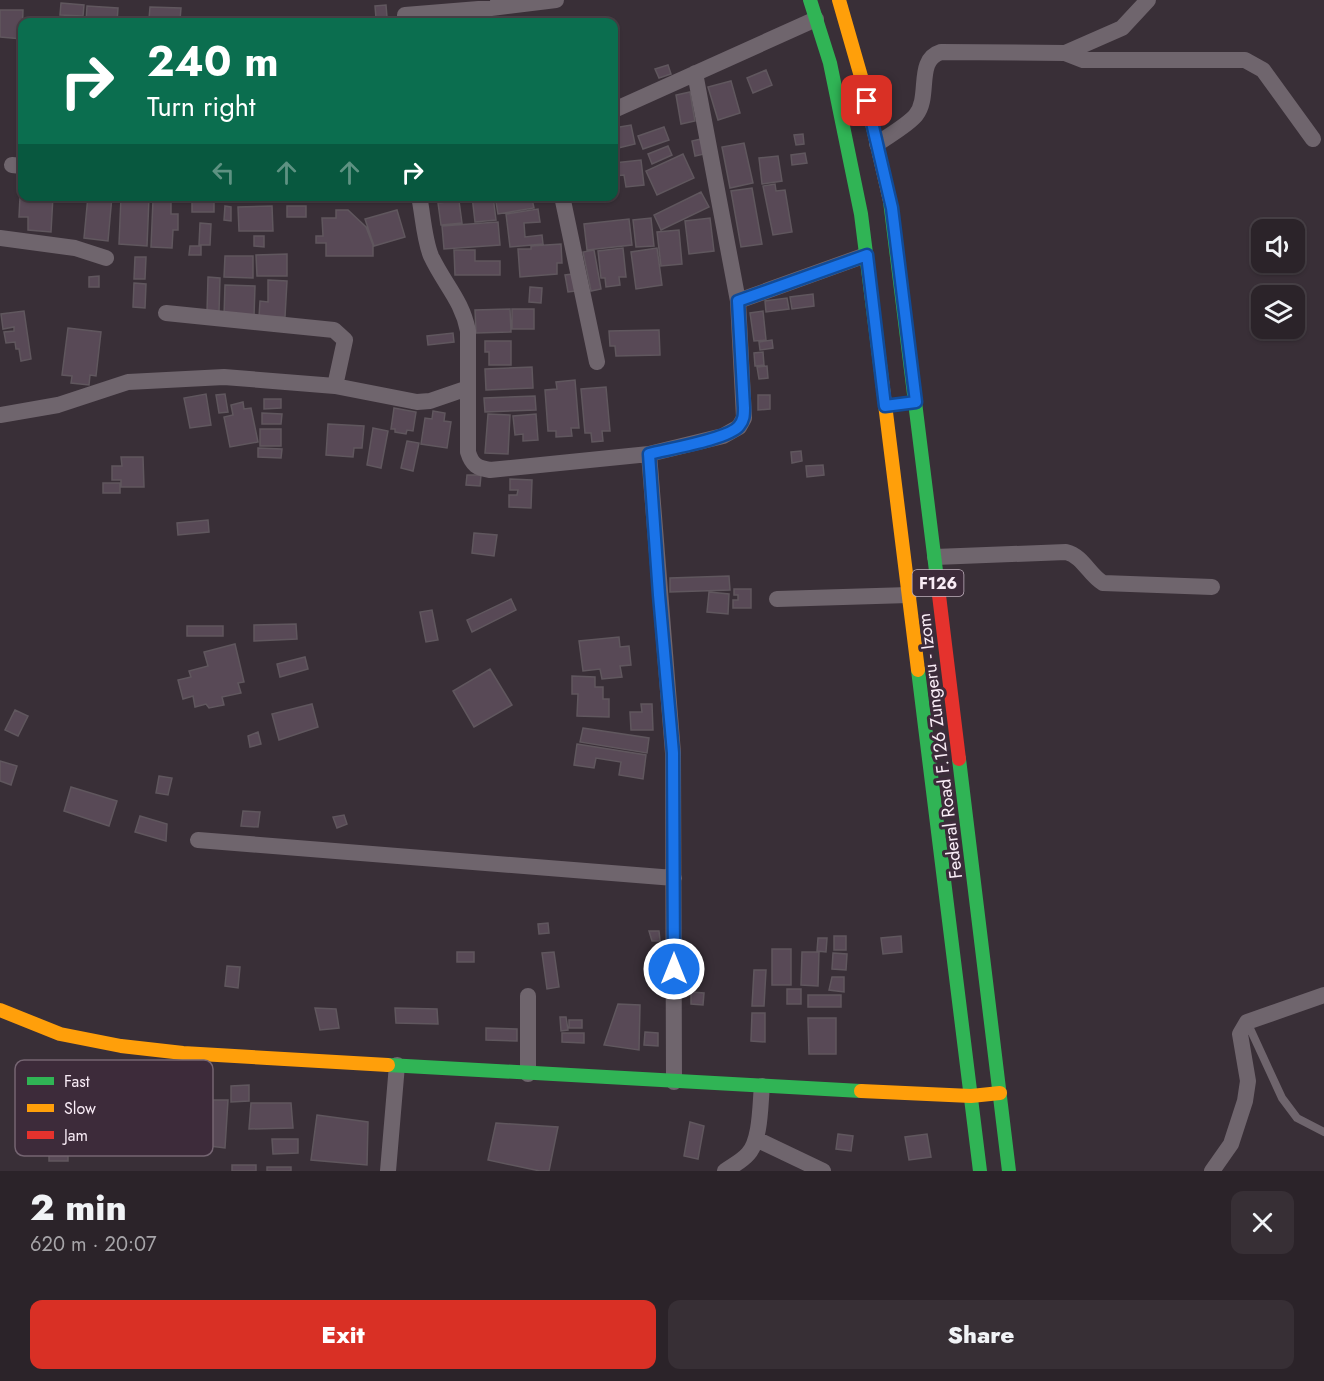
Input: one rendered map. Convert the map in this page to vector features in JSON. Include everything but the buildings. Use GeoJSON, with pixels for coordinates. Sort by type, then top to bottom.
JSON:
{"type":"FeatureCollection","features":[{"type":"Feature","properties":{"kind":"main road","name":"Federal Road F.126 Zungeru - Izom"},"geometry":{"type":"LineString","coordinates":[[810,0],[830,63],[861,214],[867,255],[935,557],[1009,1171]]}},
{"type":"Feature","properties":{"kind":"main road","name":"Federal Road F.126 Zungeru - Izom"},"geometry":{"type":"LineString","coordinates":[[839,0],[862,80],[892,208],[909,596],[980,1171]]}},
{"type":"Feature","properties":{"kind":"main road"},"geometry":{"type":"LineString","coordinates":[[0,1010],[60,1035],[183,1053],[674,1082],[971,1096],[1000,1093]]}},
{"type":"Feature","properties":{"kind":"street"},"geometry":{"type":"LineString","coordinates":[[405,12],[491,8],[556,0]]}},
{"type":"Feature","properties":{"kind":"street"},"geometry":{"type":"LineString","coordinates":[[1065,53],[1122,28],[1148,0]]}},
{"type":"Feature","properties":{"kind":"street"},"geometry":{"type":"LineString","coordinates":[[618,108],[816,19]]}},
{"type":"Feature","properties":{"kind":"street"},"geometry":{"type":"LineString","coordinates":[[877,144],[916,115],[922,103],[927,63],[933,54],[942,52],[1065,53],[1083,60],[1245,60],[1263,70],[1313,139]]}},
{"type":"Feature","properties":{"kind":"street"},"geometry":{"type":"LineString","coordinates":[[420,201],[430,253],[459,302],[468,331],[468,452],[472,463],[479,468],[490,470],[649,454],[723,436],[739,428],[744,417],[738,301],[695,73]]}},
{"type":"Feature","properties":{"kind":"street"},"geometry":{"type":"LineString","coordinates":[[563,201],[597,362]]}},
{"type":"Feature","properties":{"kind":"street"},"geometry":{"type":"LineString","coordinates":[[0,238],[75,248],[106,258]]}},
{"type":"Feature","properties":{"kind":"street"},"geometry":{"type":"LineString","coordinates":[[738,301],[867,255]]}},
{"type":"Feature","properties":{"kind":"street"},"geometry":{"type":"LineString","coordinates":[[166,313],[334,330],[345,340],[335,386]]}},
{"type":"Feature","properties":{"kind":"street"},"geometry":{"type":"LineString","coordinates":[[0,415],[58,405],[128,382],[224,377],[335,386],[417,402],[430,401],[468,388]]}},
{"type":"Feature","properties":{"kind":"street"},"geometry":{"type":"LineString","coordinates":[[649,454],[673,753],[674,1082]]}},
{"type":"Feature","properties":{"kind":"street"},"geometry":{"type":"LineString","coordinates":[[935,557],[1066,552],[1074,554],[1103,584],[1212,587]]}},
{"type":"Feature","properties":{"kind":"street"},"geometry":{"type":"LineString","coordinates":[[777,599],[909,596]]}},
{"type":"Feature","properties":{"kind":"street"},"geometry":{"type":"LineString","coordinates":[[198,840],[674,878]]}},
{"type":"Feature","properties":{"kind":"street"},"geometry":{"type":"LineString","coordinates":[[1212,1171],[1231,1144],[1245,1101],[1248,1081],[1240,1034],[1247,1022],[1324,995]]}},
{"type":"Feature","properties":{"kind":"street"},"geometry":{"type":"LineString","coordinates":[[528,996],[528,1074]]}},
{"type":"Feature","properties":{"kind":"street"},"geometry":{"type":"LineString","coordinates":[[388,1171],[397,1065]]}},
{"type":"Feature","properties":{"kind":"street"},"geometry":{"type":"LineString","coordinates":[[725,1171],[747,1155],[756,1139],[762,1086]]}},
{"type":"Feature","properties":{"kind":"street"},"geometry":{"type":"LineString","coordinates":[[756,1139],[823,1171]]}},
{"type":"Feature","properties":{"kind":"lane"},"geometry":{"type":"LineString","coordinates":[[1247,1022],[1282,1098],[1297,1118],[1324,1132]]}},
{"type":"Feature","properties":{"kind":"traffic: fast"},"geometry":{"type":"LineString","coordinates":[[810,0],[830,63],[861,214],[882,380]]}},
{"type":"Feature","properties":{"kind":"traffic: fast"},"geometry":{"type":"LineString","coordinates":[[890,201],[938,587]]}},
{"type":"Feature","properties":{"kind":"traffic: fast"},"geometry":{"type":"LineString","coordinates":[[918,670],[980,1171]]}},
{"type":"Feature","properties":{"kind":"traffic: fast"},"geometry":{"type":"LineString","coordinates":[[959,759],[1009,1171]]}},
{"type":"Feature","properties":{"kind":"traffic: fast"},"geometry":{"type":"LineString","coordinates":[[388,1065],[861,1091]]}},
{"type":"Feature","properties":{"kind":"traffic: slow"},"geometry":{"type":"LineString","coordinates":[[839,0],[862,80],[890,201]]}},
{"type":"Feature","properties":{"kind":"traffic: slow"},"geometry":{"type":"LineString","coordinates":[[882,380],[918,670]]}},
{"type":"Feature","properties":{"kind":"traffic: slow"},"geometry":{"type":"LineString","coordinates":[[0,1010],[60,1034],[121,1046],[183,1053],[388,1065]]}},
{"type":"Feature","properties":{"kind":"traffic: slow"},"geometry":{"type":"LineString","coordinates":[[861,1091],[971,1096],[1000,1093]]}},
{"type":"Feature","properties":{"kind":"traffic: jam"},"geometry":{"type":"LineString","coordinates":[[938,587],[959,759]]}},
{"type":"Feature","properties":{"kind":"route"},"geometry":{"type":"LineString","coordinates":[[674,969],[673,753],[649,454],[723,436],[739,428],[744,417],[744,408],[738,301],[867,255],[885,406],[916,402],[892,208],[867,101]]}}]}
